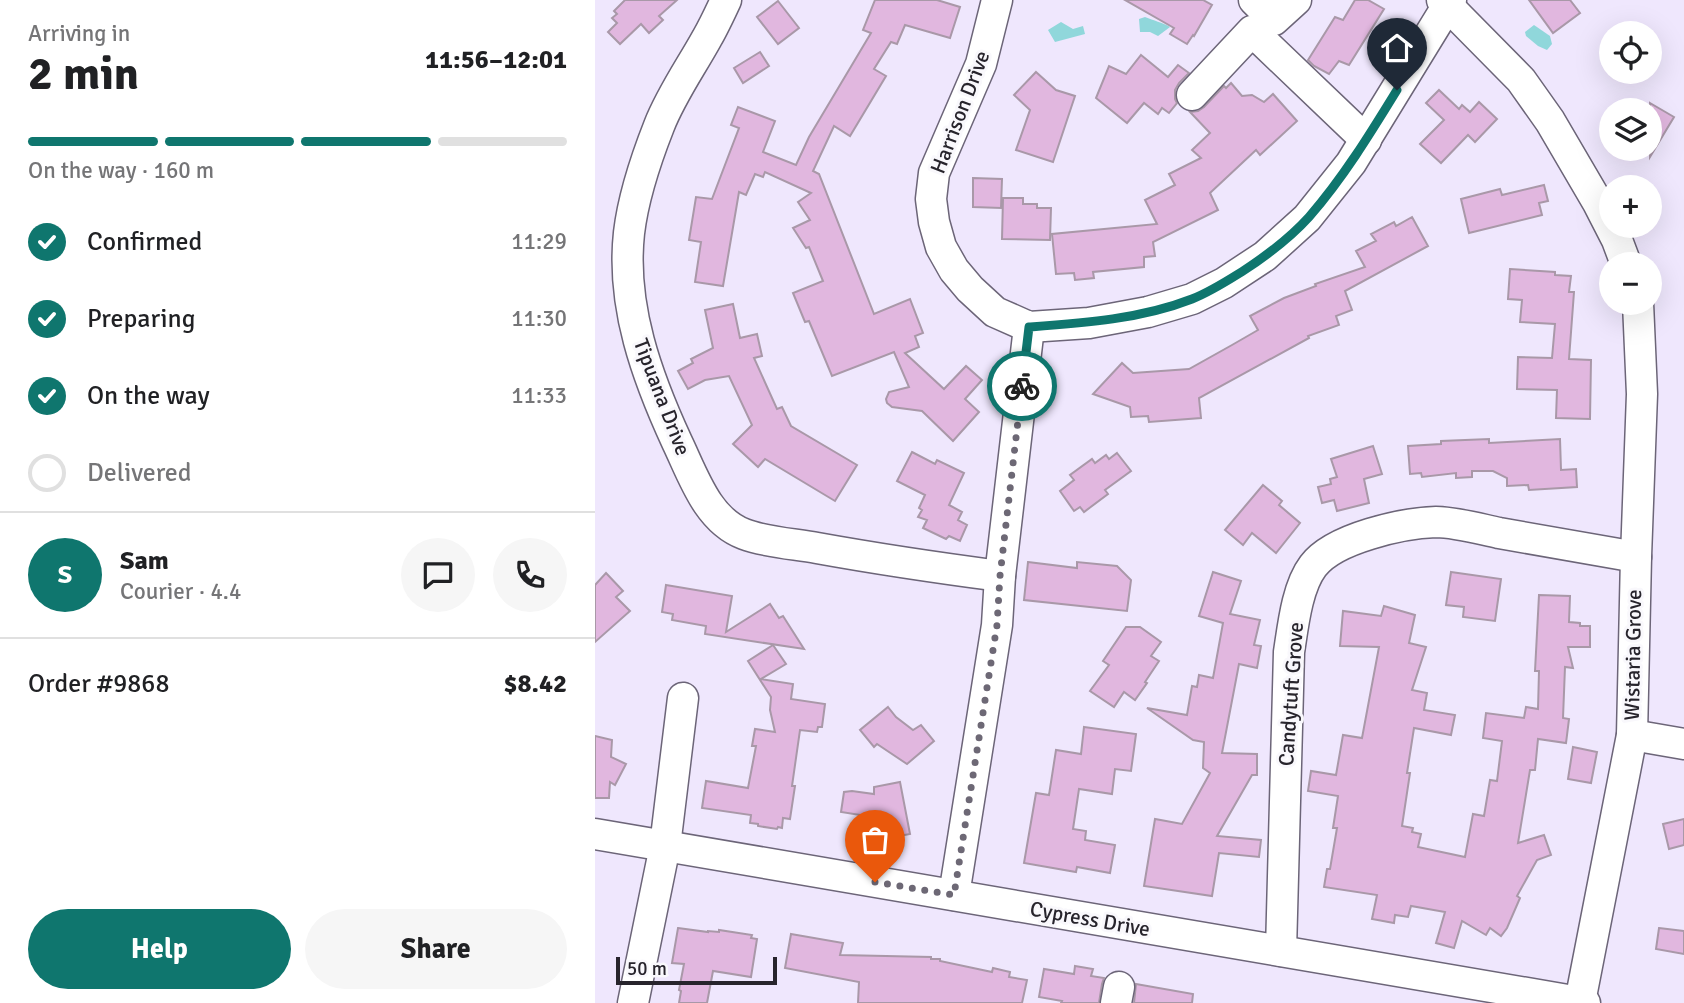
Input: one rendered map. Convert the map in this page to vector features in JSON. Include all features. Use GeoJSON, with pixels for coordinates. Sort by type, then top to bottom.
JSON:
{"type":"FeatureCollection","features":[{"type":"Feature","properties":{"kind":"street","name":"Tipuana Drive"},"geometry":{"type":"LineString","coordinates":[[726,0],[660,124],[645,166],[629,232],[628,269],[632,316],[660,405],[689,467],[705,500],[723,521],[744,534],[879,559],[1000,576]]}},
{"type":"Feature","properties":{"kind":"street","name":"Harrison Drive"},"geometry":{"type":"LineString","coordinates":[[997,0],[981,64],[934,173],[931,199],[941,247],[954,270],[995,312],[1029,327],[1089,323],[1148,312],[1192,299],[1224,283],[1265,256],[1307,218],[1351,163],[1447,2]]}},
{"type":"Feature","properties":{"kind":"street"},"geometry":{"type":"LineString","coordinates":[[1254,0],[1274,20],[1296,0]]}},
{"type":"Feature","properties":{"kind":"street"},"geometry":{"type":"LineString","coordinates":[[1447,2],[1521,80],[1550,121],[1598,204],[1622,252]]}},
{"type":"Feature","properties":{"kind":"street"},"geometry":{"type":"LineString","coordinates":[[1192,95],[1252,31],[1366,140]]}},
{"type":"Feature","properties":{"kind":"street","name":"Wistaria Grove"},"geometry":{"type":"LineString","coordinates":[[1571,1002],[1632,734],[1642,394],[1639,315]]}},
{"type":"Feature","properties":{"kind":"street"},"geometry":{"type":"LineString","coordinates":[[954,895],[997,625],[1000,576],[1029,327]]}},
{"type":"Feature","properties":{"kind":"street","name":"Candytuft Grove"},"geometry":{"type":"LineString","coordinates":[[1281,951],[1289,652],[1300,594],[1313,566],[1327,552],[1351,540],[1399,526],[1438,522],[1636,557]]}},
{"type":"Feature","properties":{"kind":"street"},"geometry":{"type":"LineString","coordinates":[[633,1003],[665,846],[683,698]]}},
{"type":"Feature","properties":{"kind":"street"},"geometry":{"type":"LineString","coordinates":[[1632,734],[1684,744]]}},
{"type":"Feature","properties":{"kind":"street","name":"Cypress Drive"},"geometry":{"type":"LineString","coordinates":[[595,834],[1571,1002]]}},
{"type":"Feature","properties":{"kind":"shaded area"},"geometry":{"type":"Polygon","coordinates":[[[1145,17],[1170,27],[1158,36],[1150,32],[1140,32],[1139,19],[1145,17]]]}},
{"type":"Feature","properties":{"kind":"shaded area"},"geometry":{"type":"Polygon","coordinates":[[[1061,22],[1073,29],[1083,26],[1085,34],[1055,42],[1048,30],[1061,22]]]}},
{"type":"Feature","properties":{"kind":"shaded area"},"geometry":{"type":"Polygon","coordinates":[[[1534,25],[1550,36],[1552,44],[1547,50],[1526,36],[1525,32],[1534,25]]]}},
{"type":"Feature","properties":{"kind":"building"},"geometry":{"type":"Polygon","coordinates":[[[625,0],[677,0],[659,16],[663,20],[649,33],[641,24],[620,44],[608,32],[617,23],[612,18],[617,14],[614,11],[625,0]]]}},
{"type":"Feature","properties":{"kind":"building"},"geometry":{"type":"Polygon","coordinates":[[[875,0],[937,0],[960,7],[950,38],[905,25],[897,44],[891,42],[874,69],[886,76],[850,136],[834,126],[813,171],[819,174],[874,314],[910,299],[923,333],[915,336],[919,347],[905,353],[944,389],[966,366],[982,380],[965,399],[979,412],[953,441],[922,411],[892,407],[887,403],[889,392],[909,387],[894,352],[832,376],[809,321],[805,322],[793,293],[823,281],[809,247],[806,248],[793,228],[810,220],[798,202],[811,193],[765,172],[763,177],[755,174],[746,195],[739,192],[723,286],[695,282],[701,242],[689,240],[696,197],[712,199],[739,128],[731,125],[738,107],[775,121],[763,152],[796,165],[809,137],[871,33],[863,30],[875,0]]]}},
{"type":"Feature","properties":{"kind":"building"},"geometry":{"type":"Polygon","coordinates":[[[1125,0],[1203,0],[1212,5],[1187,44],[1170,34],[1174,28],[1125,0]]]}},
{"type":"Feature","properties":{"kind":"building"},"geometry":{"type":"Polygon","coordinates":[[[1355,0],[1368,0],[1384,9],[1349,65],[1339,61],[1329,74],[1308,60],[1335,17],[1343,20],[1355,0]]]}},
{"type":"Feature","properties":{"kind":"building"},"geometry":{"type":"Polygon","coordinates":[[[1529,0],[1570,0],[1580,13],[1553,33],[1529,0]]]}},
{"type":"Feature","properties":{"kind":"building"},"geometry":{"type":"Polygon","coordinates":[[[778,1],[799,28],[778,44],[757,17],[778,1]]]}},
{"type":"Feature","properties":{"kind":"building"},"geometry":{"type":"Polygon","coordinates":[[[760,52],[769,66],[743,83],[734,68],[760,52]]]}},
{"type":"Feature","properties":{"kind":"building"},"geometry":{"type":"Polygon","coordinates":[[[1141,55],[1168,77],[1178,65],[1189,73],[1175,90],[1177,103],[1169,113],[1162,108],[1158,114],[1144,103],[1127,123],[1096,98],[1109,66],[1126,74],[1141,55]]]}},
{"type":"Feature","properties":{"kind":"building"},"geometry":{"type":"Polygon","coordinates":[[[1036,72],[1056,90],[1075,96],[1053,162],[1016,150],[1030,110],[1014,95],[1036,72]]]}},
{"type":"Feature","properties":{"kind":"building"},"geometry":{"type":"Polygon","coordinates":[[[1231,83],[1242,96],[1252,95],[1264,102],[1273,94],[1297,121],[1260,155],[1256,150],[1210,193],[1218,210],[1153,242],[1155,256],[1144,257],[1144,267],[1093,272],[1094,278],[1075,280],[1074,273],[1056,274],[1052,234],[1157,224],[1145,200],[1175,185],[1169,174],[1201,158],[1192,150],[1210,133],[1190,112],[1204,107],[1224,86],[1226,88],[1231,83]]]}},
{"type":"Feature","properties":{"kind":"building"},"geometry":{"type":"Polygon","coordinates":[[[1439,90],[1459,109],[1462,105],[1470,112],[1479,102],[1497,119],[1475,142],[1468,135],[1441,163],[1420,144],[1444,120],[1426,103],[1439,90]]]}},
{"type":"Feature","properties":{"kind":"building"},"geometry":{"type":"Polygon","coordinates":[[[1662,110],[1674,117],[1662,137],[1662,110]]]}},
{"type":"Feature","properties":{"kind":"building"},"geometry":{"type":"Polygon","coordinates":[[[973,178],[1002,179],[1001,208],[973,207],[973,178]]]}},
{"type":"Feature","properties":{"kind":"building"},"geometry":{"type":"Polygon","coordinates":[[[1544,185],[1548,201],[1539,203],[1542,215],[1469,233],[1461,199],[1500,189],[1502,195],[1544,185]]]}},
{"type":"Feature","properties":{"kind":"building"},"geometry":{"type":"Polygon","coordinates":[[[1003,198],[1023,198],[1023,204],[1051,208],[1050,240],[1002,239],[1003,198]]]}},
{"type":"Feature","properties":{"kind":"building"},"geometry":{"type":"Polygon","coordinates":[[[1412,217],[1428,246],[1345,291],[1352,310],[1336,316],[1339,325],[1308,336],[1309,338],[1199,398],[1201,418],[1149,422],[1148,416],[1131,417],[1130,407],[1093,394],[1122,363],[1133,373],[1189,369],[1258,330],[1250,316],[1284,298],[1316,286],[1315,284],[1365,267],[1356,251],[1376,241],[1371,234],[1394,222],[1396,226],[1412,217]]]}},
{"type":"Feature","properties":{"kind":"building"},"geometry":{"type":"Polygon","coordinates":[[[1510,269],[1555,272],[1555,275],[1571,276],[1569,292],[1574,292],[1569,359],[1591,360],[1590,419],[1556,418],[1557,390],[1517,389],[1518,357],[1552,358],[1555,324],[1520,322],[1522,300],[1508,299],[1510,269]]]}},
{"type":"Feature","properties":{"kind":"building"},"geometry":{"type":"Polygon","coordinates":[[[733,304],[740,338],[757,334],[762,356],[754,358],[777,409],[782,407],[791,426],[857,465],[835,501],[765,459],[758,467],[733,444],[752,425],[729,376],[705,380],[688,389],[678,371],[693,363],[691,359],[713,348],[705,310],[733,304]]]}},
{"type":"Feature","properties":{"kind":"building"},"geometry":{"type":"Polygon","coordinates":[[[1489,439],[1489,443],[1560,439],[1561,470],[1576,469],[1577,487],[1529,490],[1528,485],[1507,486],[1507,478],[1493,471],[1472,471],[1472,477],[1456,478],[1456,473],[1422,477],[1421,473],[1410,474],[1408,446],[1441,444],[1441,441],[1489,439]]]}},
{"type":"Feature","properties":{"kind":"building"},"geometry":{"type":"Polygon","coordinates":[[[1373,446],[1382,474],[1364,479],[1369,503],[1337,511],[1334,500],[1322,503],[1318,487],[1331,484],[1330,479],[1337,477],[1331,459],[1373,446]]]}},
{"type":"Feature","properties":{"kind":"building"},"geometry":{"type":"Polygon","coordinates":[[[912,452],[935,464],[937,460],[964,473],[949,505],[962,512],[958,520],[967,525],[960,541],[949,536],[946,539],[923,528],[927,520],[918,517],[925,495],[897,481],[912,452]]]}},
{"type":"Feature","properties":{"kind":"building"},"geometry":{"type":"Polygon","coordinates":[[[1117,453],[1131,471],[1105,490],[1108,494],[1084,512],[1080,507],[1074,511],[1060,491],[1074,480],[1070,475],[1092,459],[1095,463],[1106,455],[1109,459],[1117,453]]]}},
{"type":"Feature","properties":{"kind":"building"},"geometry":{"type":"Polygon","coordinates":[[[1263,485],[1282,501],[1279,505],[1300,523],[1276,553],[1252,533],[1243,545],[1225,530],[1263,485]]]}},
{"type":"Feature","properties":{"kind":"building"},"geometry":{"type":"Polygon","coordinates":[[[1028,562],[1077,568],[1077,562],[1117,566],[1131,580],[1127,611],[1024,600],[1028,562]]]}},
{"type":"Feature","properties":{"kind":"building"},"geometry":{"type":"Polygon","coordinates":[[[1213,572],[1241,581],[1230,614],[1260,620],[1254,645],[1261,646],[1257,668],[1239,664],[1222,753],[1257,754],[1257,775],[1252,775],[1217,836],[1261,840],[1259,857],[1219,853],[1212,896],[1144,886],[1155,819],[1182,824],[1210,773],[1203,768],[1204,742],[1193,740],[1147,708],[1187,715],[1192,686],[1197,687],[1199,675],[1213,678],[1223,623],[1199,616],[1213,572]]]}},
{"type":"Feature","properties":{"kind":"building"},"geometry":{"type":"Polygon","coordinates":[[[1451,572],[1501,579],[1495,621],[1463,617],[1464,607],[1446,605],[1451,572]]]}},
{"type":"Feature","properties":{"kind":"building"},"geometry":{"type":"Polygon","coordinates":[[[606,573],[623,591],[616,597],[630,611],[595,642],[595,585],[606,573]]]}},
{"type":"Feature","properties":{"kind":"building"},"geometry":{"type":"Polygon","coordinates":[[[666,585],[732,596],[726,632],[770,604],[779,618],[783,616],[804,649],[705,634],[706,626],[672,620],[673,614],[662,612],[666,585]]]}},
{"type":"Feature","properties":{"kind":"building"},"geometry":{"type":"Polygon","coordinates":[[[1539,595],[1570,596],[1569,622],[1590,626],[1590,647],[1568,647],[1573,668],[1565,667],[1563,718],[1569,719],[1566,743],[1538,739],[1535,770],[1530,770],[1518,843],[1544,835],[1551,855],[1537,860],[1517,896],[1520,898],[1501,936],[1490,928],[1486,935],[1462,921],[1454,948],[1436,943],[1445,912],[1411,906],[1408,917],[1395,915],[1394,923],[1372,919],[1377,895],[1324,887],[1337,828],[1333,828],[1338,796],[1308,791],[1311,771],[1336,775],[1343,735],[1362,738],[1379,647],[1340,646],[1343,611],[1381,616],[1384,606],[1415,615],[1409,643],[1426,647],[1412,690],[1427,693],[1424,710],[1455,715],[1451,735],[1414,728],[1402,826],[1413,828],[1412,832],[1421,834],[1418,847],[1465,857],[1473,814],[1484,816],[1490,780],[1497,781],[1502,741],[1483,738],[1486,713],[1524,718],[1526,707],[1538,709],[1539,671],[1535,671],[1539,595]]]}},
{"type":"Feature","properties":{"kind":"building"},"geometry":{"type":"Polygon","coordinates":[[[1126,627],[1140,627],[1161,642],[1151,656],[1159,661],[1135,700],[1124,692],[1114,707],[1090,691],[1109,665],[1103,661],[1126,627]]]}},
{"type":"Feature","properties":{"kind":"building"},"geometry":{"type":"Polygon","coordinates":[[[773,645],[786,664],[761,679],[793,684],[791,699],[825,704],[822,727],[818,727],[817,732],[800,730],[790,819],[783,818],[782,828],[777,829],[750,823],[751,815],[702,808],[706,781],[748,788],[756,746],[752,746],[755,729],[775,732],[770,710],[771,697],[748,661],[773,645]]]}},
{"type":"Feature","properties":{"kind":"building"},"geometry":{"type":"Polygon","coordinates":[[[888,707],[913,730],[921,725],[934,741],[907,764],[877,744],[874,747],[860,730],[888,707]]]}},
{"type":"Feature","properties":{"kind":"building"},"geometry":{"type":"Polygon","coordinates":[[[1084,727],[1136,734],[1131,771],[1115,769],[1112,794],[1079,789],[1073,829],[1086,831],[1085,840],[1115,845],[1110,873],[1077,867],[1076,872],[1024,863],[1036,793],[1049,795],[1056,750],[1081,754],[1084,727]]]}},
{"type":"Feature","properties":{"kind":"building"},"geometry":{"type":"Polygon","coordinates":[[[595,736],[612,740],[611,757],[626,764],[615,785],[610,782],[609,798],[595,798],[595,736]]]}},
{"type":"Feature","properties":{"kind":"building"},"geometry":{"type":"Polygon","coordinates":[[[1573,747],[1597,752],[1591,783],[1568,779],[1573,747]]]}},
{"type":"Feature","properties":{"kind":"building"},"geometry":{"type":"Polygon","coordinates":[[[900,782],[910,834],[883,839],[879,818],[841,812],[844,792],[874,794],[874,787],[900,782]]]}},
{"type":"Feature","properties":{"kind":"building"},"geometry":{"type":"Polygon","coordinates":[[[1684,819],[1684,845],[1669,849],[1663,824],[1684,819]]]}},
{"type":"Feature","properties":{"kind":"building"},"geometry":{"type":"Polygon","coordinates":[[[678,928],[752,935],[751,938],[757,939],[751,977],[713,971],[707,1003],[679,1003],[684,964],[672,963],[678,928]]]}},
{"type":"Feature","properties":{"kind":"building"},"geometry":{"type":"Polygon","coordinates":[[[1659,928],[1684,931],[1684,954],[1656,949],[1659,928]]]}},
{"type":"Feature","properties":{"kind":"building"},"geometry":{"type":"Polygon","coordinates":[[[791,934],[843,943],[840,955],[931,957],[992,972],[993,968],[1010,972],[1009,977],[1027,980],[1022,1003],[858,1003],[859,982],[785,968],[791,934]]]}},
{"type":"Feature","properties":{"kind":"building"},"geometry":{"type":"Polygon","coordinates":[[[1075,966],[1093,969],[1091,976],[1104,978],[1099,1003],[1061,1003],[1062,1001],[1039,997],[1044,969],[1074,974],[1075,966]]]}},
{"type":"Feature","properties":{"kind":"building"},"geometry":{"type":"Polygon","coordinates":[[[1136,984],[1193,994],[1192,1003],[1134,1003],[1136,984]]]}},
{"type":"Feature","properties":{"kind":"way so far"},"geometry":{"type":"LineString","coordinates":[[875,882],[954,895],[997,625],[1000,576],[1022,386]]}},
{"type":"Feature","properties":{"kind":"route"},"geometry":{"type":"LineString","coordinates":[[1022,386],[1029,327],[1089,323],[1148,312],[1192,299],[1224,283],[1265,256],[1307,218],[1351,163],[1397,90]]}}]}
